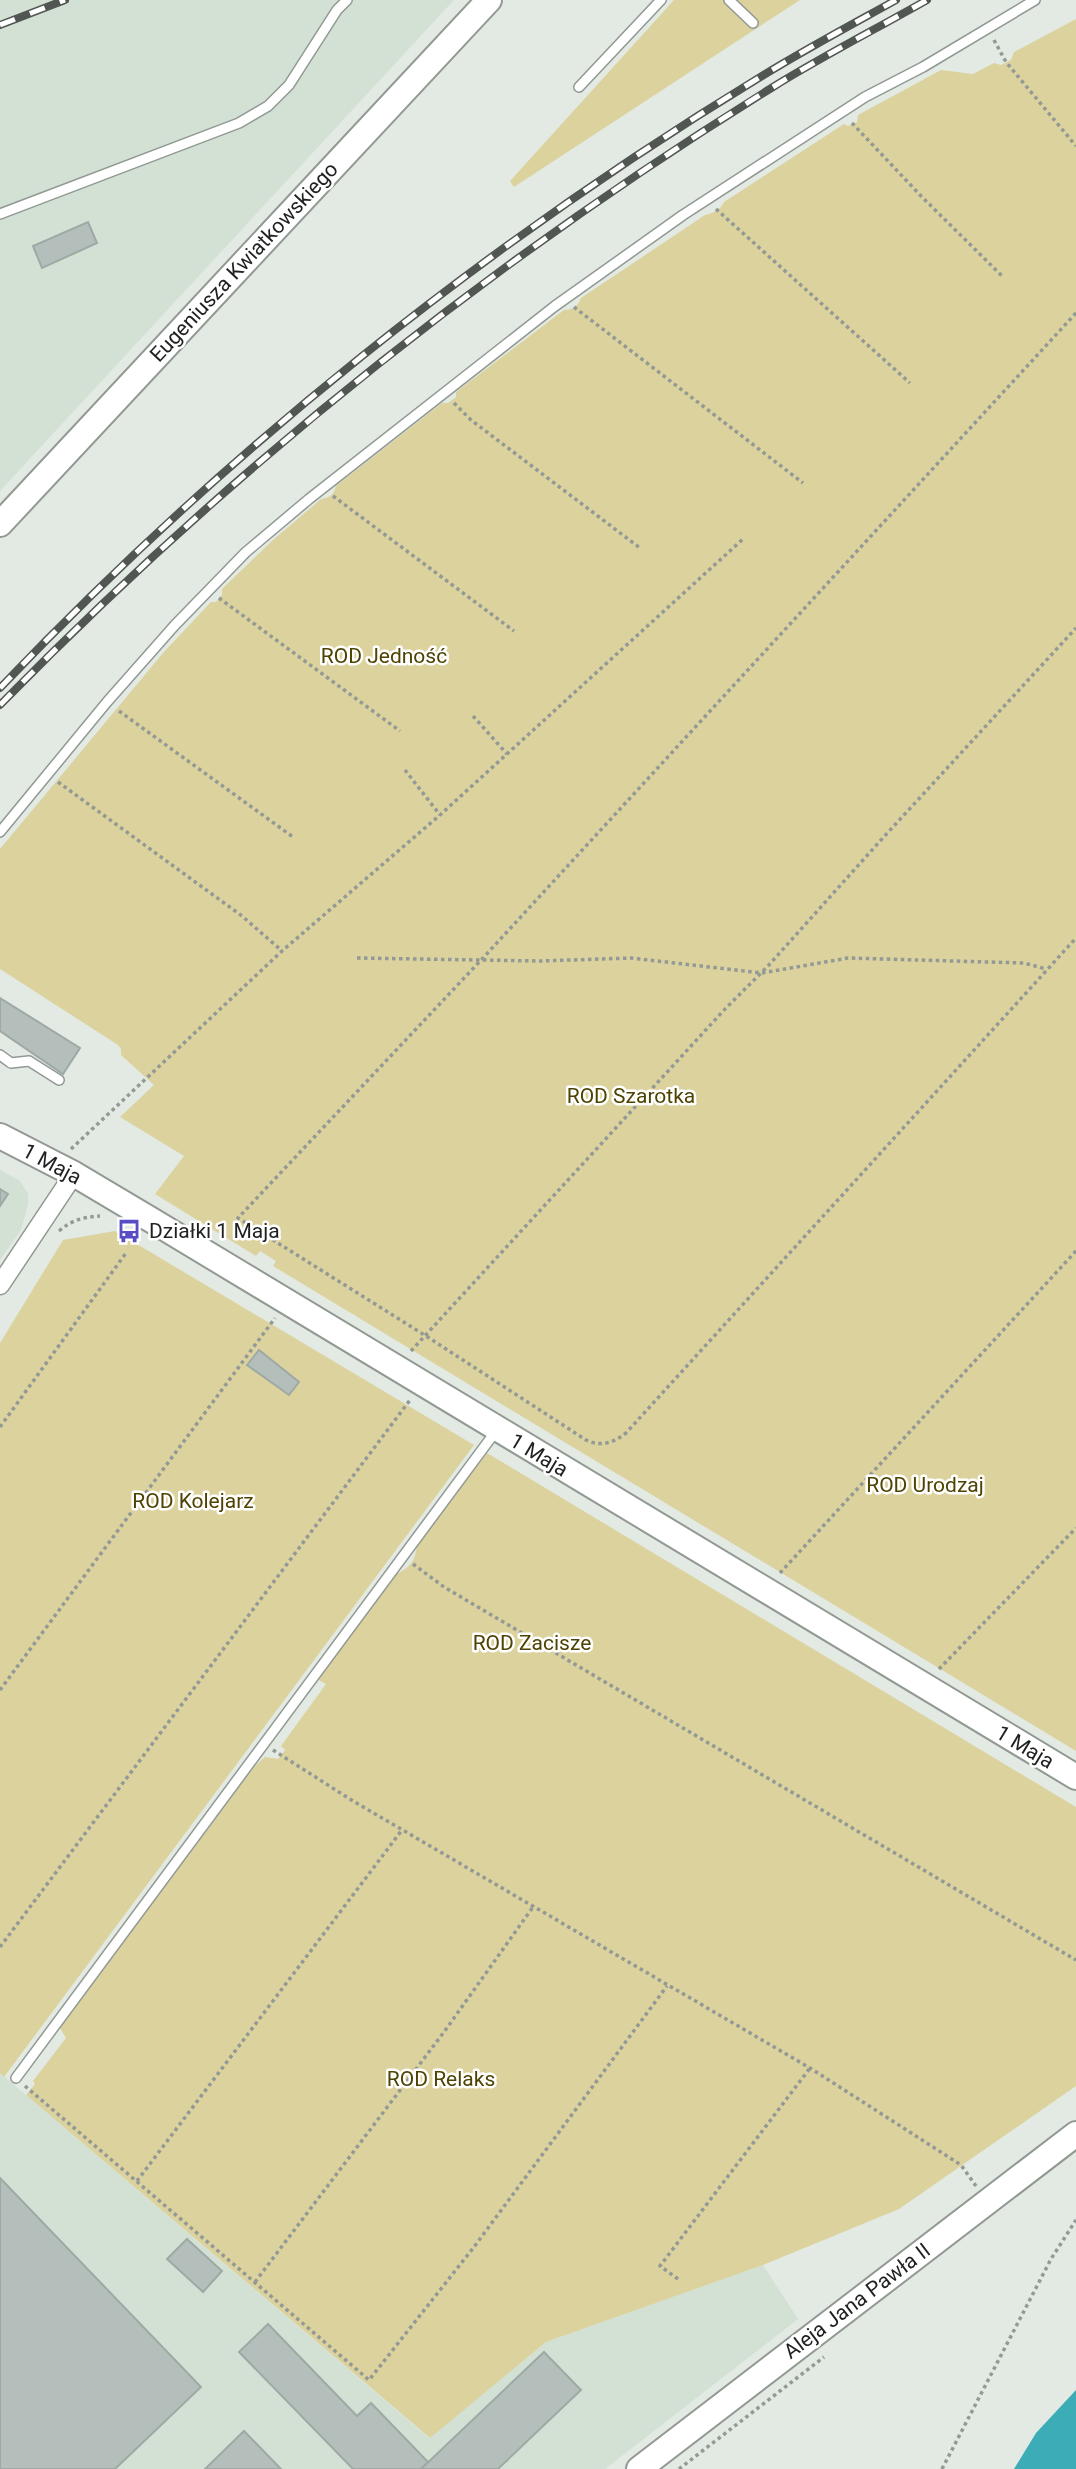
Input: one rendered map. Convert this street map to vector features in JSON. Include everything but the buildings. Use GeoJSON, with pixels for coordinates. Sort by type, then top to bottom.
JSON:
{"type":"FeatureCollection","features":[{"type":"Feature","properties":{"kind":"street","name":"Eugeniusza Kwiatkowskiego"},"geometry":{"type":"LineString","coordinates":[[0,524],[489,0]]}},
{"type":"Feature","properties":{"kind":"street","name":"1 Maja"},"geometry":{"type":"LineString","coordinates":[[0,1136],[64,1169],[1076,1777]]}},
{"type":"Feature","properties":{"kind":"street"},"geometry":{"type":"LineString","coordinates":[[0,1285],[64,1169]]}},
{"type":"Feature","properties":{"kind":"street","name":"Aleja Jana Pawła II"},"geometry":{"type":"LineString","coordinates":[[639,2469],[1076,2134]]}},
{"type":"Feature","properties":{"kind":"lane"},"geometry":{"type":"LineString","coordinates":[[0,214],[239,123],[268,106],[289,85],[337,10],[347,0]]}},
{"type":"Feature","properties":{"kind":"lane"},"geometry":{"type":"LineString","coordinates":[[579,87],[661,0]]}},
{"type":"Feature","properties":{"kind":"lane"},"geometry":{"type":"LineString","coordinates":[[729,0],[753,23]]}},
{"type":"Feature","properties":{"kind":"lane"},"geometry":{"type":"LineString","coordinates":[[0,831],[107,702],[208,590],[246,552],[323,488],[444,391],[567,298],[708,198],[844,110],[923,67],[1035,0]]}},
{"type":"Feature","properties":{"kind":"lane"},"geometry":{"type":"LineString","coordinates":[[0,1055],[11,1063],[29,1061],[59,1080]]}},
{"type":"Feature","properties":{"kind":"lane"},"geometry":{"type":"LineString","coordinates":[[16,2078],[497,1430]]}},
{"type":"Feature","properties":{"kind":"path"},"geometry":{"type":"LineString","coordinates":[[986,27],[1006,62],[1076,146]]}},
{"type":"Feature","properties":{"kind":"path"},"geometry":{"type":"LineString","coordinates":[[844,110],[853,124],[920,196],[1002,276]]}},
{"type":"Feature","properties":{"kind":"path"},"geometry":{"type":"LineString","coordinates":[[708,198],[717,211],[910,383]]}},
{"type":"Feature","properties":{"kind":"path"},"geometry":{"type":"LineString","coordinates":[[567,298],[574,308],[803,483]]}},
{"type":"Feature","properties":{"kind":"path"},"geometry":{"type":"LineString","coordinates":[[1075,939],[754,1295],[626,1433],[616,1440],[594,1444],[586,1440],[238,1219],[483,958],[1076,313]]}},
{"type":"Feature","properties":{"kind":"path"},"geometry":{"type":"LineString","coordinates":[[444,391],[471,420],[640,548]]}},
{"type":"Feature","properties":{"kind":"path"},"geometry":{"type":"LineString","coordinates":[[323,488],[514,631]]}},
{"type":"Feature","properties":{"kind":"path"},"geometry":{"type":"LineString","coordinates":[[64,1169],[282,951],[440,815],[743,539]]}},
{"type":"Feature","properties":{"kind":"path"},"geometry":{"type":"LineString","coordinates":[[208,590],[400,731]]}},
{"type":"Feature","properties":{"kind":"path"},"geometry":{"type":"LineString","coordinates":[[397,1369],[1076,628]]}},
{"type":"Feature","properties":{"kind":"path"},"geometry":{"type":"LineString","coordinates":[[107,702],[293,837]]}},
{"type":"Feature","properties":{"kind":"path"},"geometry":{"type":"LineString","coordinates":[[473,716],[507,754]]}},
{"type":"Feature","properties":{"kind":"path"},"geometry":{"type":"LineString","coordinates":[[405,770],[440,815]]}},
{"type":"Feature","properties":{"kind":"path"},"geometry":{"type":"LineString","coordinates":[[48,774],[242,916],[282,951]]}},
{"type":"Feature","properties":{"kind":"path"},"geometry":{"type":"LineString","coordinates":[[357,958],[540,961],[631,958],[762,973],[848,958],[1024,963],[1046,969]]}},
{"type":"Feature","properties":{"kind":"path"},"geometry":{"type":"LineString","coordinates":[[765,1591],[1076,1251]]}},
{"type":"Feature","properties":{"kind":"path"},"geometry":{"type":"LineString","coordinates":[[0,1427],[125,1253]]}},
{"type":"Feature","properties":{"kind":"path"},"geometry":{"type":"LineString","coordinates":[[0,1690],[286,1302]]}},
{"type":"Feature","properties":{"kind":"path"},"geometry":{"type":"LineString","coordinates":[[0,1947],[422,1384]]}},
{"type":"Feature","properties":{"kind":"path"},"geometry":{"type":"LineString","coordinates":[[924,1686],[1076,1528]]}},
{"type":"Feature","properties":{"kind":"path"},"geometry":{"type":"LineString","coordinates":[[403,1556],[443,1587],[1076,1960]]}},
{"type":"Feature","properties":{"kind":"path"},"geometry":{"type":"LineString","coordinates":[[264,1744],[402,1830],[810,2068],[961,2165],[988,2201]]}},
{"type":"Feature","properties":{"kind":"path"},"geometry":{"type":"LineString","coordinates":[[137,2181],[402,1830]]}},
{"type":"Feature","properties":{"kind":"path"},"geometry":{"type":"LineString","coordinates":[[255,2282],[444,2032],[533,1907]]}},
{"type":"Feature","properties":{"kind":"path"},"geometry":{"type":"LineString","coordinates":[[16,2078],[369,2380],[490,2226],[667,1986]]}},
{"type":"Feature","properties":{"kind":"path"},"geometry":{"type":"LineString","coordinates":[[678,2279],[660,2266],[810,2068]]}},
{"type":"Feature","properties":{"kind":"path"},"geometry":{"type":"LineString","coordinates":[[942,2469],[1051,2259],[1076,2220]]}},
{"type":"Feature","properties":{"kind":"shaded area"},"geometry":{"type":"Polygon","coordinates":[[[0,0],[454,0],[0,491],[0,0]]]}},
{"type":"Feature","properties":{"kind":"shaded area"},"geometry":{"type":"Polygon","coordinates":[[[0,1170],[20,1181],[28,1194],[28,1204],[21,1230],[0,1260],[0,1170]]]}},
{"type":"Feature","properties":{"kind":"shaded area"},"geometry":{"type":"Polygon","coordinates":[[[0,2073],[429,2438],[546,2342],[763,2265],[798,2319],[605,2469],[0,2469],[0,2073]]]}},
{"type":"Feature","properties":{"kind":"green space"},"geometry":{"type":"Polygon","coordinates":[[[674,0],[800,0],[514,187],[510,181],[674,0]]]}},
{"type":"Feature","properties":{"kind":"green space"},"geometry":{"type":"Polygon","coordinates":[[[1076,19],[1076,1751],[273,1266],[276,1261],[260,1251],[256,1256],[155,1194],[184,1156],[120,1117],[154,1085],[121,1055],[118,1045],[0,969],[0,849],[163,653],[211,602],[216,602],[222,595],[222,589],[273,540],[321,499],[331,495],[336,486],[442,403],[448,403],[456,397],[456,392],[564,310],[575,307],[581,298],[844,124],[848,126],[857,122],[858,115],[941,70],[973,74],[994,63],[1001,65],[1011,60],[1014,52],[1076,19]]]}},
{"type":"Feature","properties":{"kind":"green space","name":"ROD Kolejarz"},"geometry":{"type":"Polygon","coordinates":[[[115,1231],[474,1445],[4,2077],[0,2073],[0,1343],[63,1240],[115,1231]]]}},
{"type":"Feature","properties":{"kind":"green space","name":"ROD Relaks"},"geometry":{"type":"Polygon","coordinates":[[[487,1453],[1076,1807],[1076,2086],[899,2209],[763,2265],[546,2342],[430,2438],[26,2095],[35,2084],[33,2081],[66,2038],[60,2028],[254,1767],[265,1757],[278,1759],[285,1750],[281,1746],[326,1684],[317,1679],[395,1575],[412,1562],[417,1543],[487,1453]]]}},
{"type":"Feature","properties":{"kind":"water"},"geometry":{"type":"Polygon","coordinates":[[[1076,2390],[1076,2469],[1014,2469],[1036,2433],[1076,2390]]]}},
{"type":"Feature","properties":{"kind":"railway"},"geometry":{"type":"LineString","coordinates":[[0,25],[65,0]]}},
{"type":"Feature","properties":{"kind":"railway"},"geometry":{"type":"LineString","coordinates":[[0,688],[86,601],[267,435],[361,357],[458,282],[659,141],[779,66],[896,0]]}},
{"type":"Feature","properties":{"kind":"railway"},"geometry":{"type":"LineString","coordinates":[[0,705],[179,533],[368,373],[466,297],[669,154],[792,76],[927,0]]}},
{"type":"Feature","properties":{"kind":"place","name":"Działki 1 Maja"},"geometry":{"type":"Point","coordinates":[129,1231]}},
{"type":"Feature","properties":{"kind":"park label","name":"ROD Jedność"},"geometry":{"type":"Point","coordinates":[384,656]}},
{"type":"Feature","properties":{"kind":"park label","name":"ROD Szarotka"},"geometry":{"type":"Point","coordinates":[631,1096]}},
{"type":"Feature","properties":{"kind":"park label","name":"ROD Urodzaj"},"geometry":{"type":"Point","coordinates":[925,1485]}},
{"type":"Feature","properties":{"kind":"park label","name":"ROD Zacisze"},"geometry":{"type":"Point","coordinates":[532,1643]}}]}
